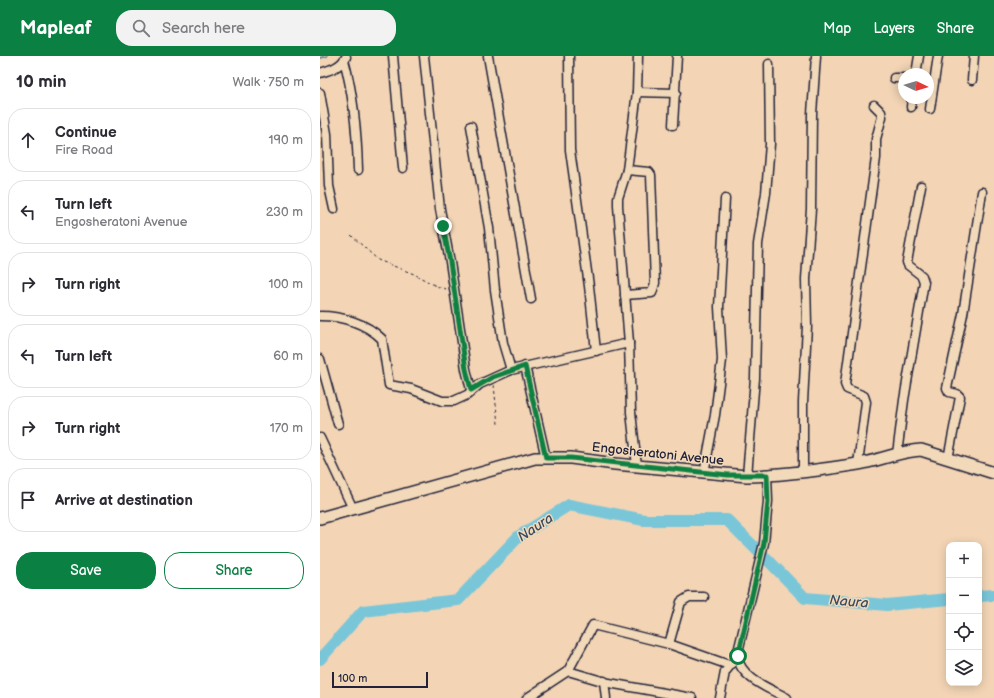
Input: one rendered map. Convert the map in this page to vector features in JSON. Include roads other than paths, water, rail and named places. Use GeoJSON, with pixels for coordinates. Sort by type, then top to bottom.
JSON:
{"type":"FeatureCollection","features":[{"type":"Feature","properties":{"kind":"street"},"geometry":{"type":"LineString","coordinates":[[393,56],[403,168]]}},
{"type":"Feature","properties":{"kind":"street"},"geometry":{"type":"LineString","coordinates":[[424,56],[440,209],[466,369],[471,390]]}},
{"type":"Feature","properties":{"kind":"street"},"geometry":{"type":"LineString","coordinates":[[488,56],[531,299]]}},
{"type":"Feature","properties":{"kind":"street"},"geometry":{"type":"LineString","coordinates":[[569,56],[570,150],[582,226],[596,350]]}},
{"type":"Feature","properties":{"kind":"street"},"geometry":{"type":"LineString","coordinates":[[637,466],[631,412],[629,343],[618,198],[627,170],[637,92],[638,56]]}},
{"type":"Feature","properties":{"kind":"street"},"geometry":{"type":"LineString","coordinates":[[673,125],[677,56]]}},
{"type":"Feature","properties":{"kind":"street"},"geometry":{"type":"LineString","coordinates":[[803,471],[803,402],[807,320],[806,279],[811,210],[812,129],[816,56]]}},
{"type":"Feature","properties":{"kind":"street"},"geometry":{"type":"LineString","coordinates":[[917,68],[919,56]]}},
{"type":"Feature","properties":{"kind":"street"},"geometry":{"type":"LineString","coordinates":[[930,109],[938,56]]}},
{"type":"Feature","properties":{"kind":"street"},"geometry":{"type":"LineString","coordinates":[[972,80],[974,56]]}},
{"type":"Feature","properties":{"kind":"street"},"geometry":{"type":"LineString","coordinates":[[320,73],[333,69],[345,58]]}},
{"type":"Feature","properties":{"kind":"street"},"geometry":{"type":"LineString","coordinates":[[345,58],[350,82],[357,144],[358,170]]}},
{"type":"Feature","properties":{"kind":"street"},"geometry":{"type":"LineString","coordinates":[[747,476],[755,378],[758,257],[770,144],[769,64]]}},
{"type":"Feature","properties":{"kind":"street"},"geometry":{"type":"LineString","coordinates":[[637,92],[676,93]]}},
{"type":"Feature","properties":{"kind":"street"},"geometry":{"type":"LineString","coordinates":[[320,93],[327,134],[329,186],[334,209]]}},
{"type":"Feature","properties":{"kind":"street"},"geometry":{"type":"LineString","coordinates":[[858,464],[866,398],[847,389],[845,384],[876,158],[876,139],[882,117],[881,112],[874,105]]}},
{"type":"Feature","properties":{"kind":"street"},"geometry":{"type":"LineString","coordinates":[[471,126],[472,140],[479,168],[489,228],[495,290],[503,343],[511,370]]}},
{"type":"Feature","properties":{"kind":"street"},"geometry":{"type":"LineString","coordinates":[[625,295],[652,293],[655,283],[651,175],[649,172],[627,170]]}},
{"type":"Feature","properties":{"kind":"street"},"geometry":{"type":"LineString","coordinates":[[897,454],[904,400],[924,282],[922,276],[908,266],[921,186]]}},
{"type":"Feature","properties":{"kind":"street"},"geometry":{"type":"LineString","coordinates":[[948,459],[960,397],[957,394],[948,392],[947,386],[963,314],[982,192]]}},
{"type":"Feature","properties":{"kind":"street"},"geometry":{"type":"LineString","coordinates":[[704,473],[715,415],[722,366],[719,308],[725,199]]}},
{"type":"Feature","properties":{"kind":"street"},"geometry":{"type":"LineString","coordinates":[[320,316],[348,320],[363,325],[375,332],[382,339],[389,386],[411,388],[434,398],[448,402],[460,399],[471,390],[493,377],[511,370],[629,343]]}},
{"type":"Feature","properties":{"kind":"street"},"geometry":{"type":"LineString","coordinates":[[320,359],[338,424]]}},
{"type":"Feature","properties":{"kind":"street"},"geometry":{"type":"LineString","coordinates":[[525,366],[546,458]]}},
{"type":"Feature","properties":{"kind":"street"},"geometry":{"type":"LineString","coordinates":[[320,438],[353,509]]}},
{"type":"Feature","properties":{"kind":"street","name":"Engosheratoni Avenue"},"geometry":{"type":"LineString","coordinates":[[320,518],[510,465],[546,458],[571,458],[704,473],[747,476],[858,464],[897,454],[921,450],[994,473]]}},
{"type":"Feature","properties":{"kind":"street"},"geometry":{"type":"LineString","coordinates":[[767,475],[768,501],[764,543],[742,634],[738,658],[744,672],[787,698]]}},
{"type":"Feature","properties":{"kind":"street"},"geometry":{"type":"LineString","coordinates":[[669,644],[681,602],[689,597],[704,597]]}},
{"type":"Feature","properties":{"kind":"street"},"geometry":{"type":"LineString","coordinates":[[527,698],[568,671],[593,626],[669,644],[729,665]]}},
{"type":"Feature","properties":{"kind":"street"},"geometry":{"type":"LineString","coordinates":[[720,698],[725,672],[729,665],[738,658]]}},
{"type":"Feature","properties":{"kind":"street"},"geometry":{"type":"LineString","coordinates":[[568,671],[604,681],[692,698]]}},
{"type":"Feature","properties":{"kind":"street"},"geometry":{"type":"LineString","coordinates":[[604,681],[606,698]]}},
{"type":"Feature","properties":{"kind":"waterway"},"geometry":{"type":"LineString","coordinates":[[320,58],[327,56]]}},
{"type":"Feature","properties":{"kind":"waterway","name":"Naura"},"geometry":{"type":"LineString","coordinates":[[320,659],[363,611],[458,600],[519,536],[569,505],[644,520],[727,520],[757,550]]}},
{"type":"Feature","properties":{"kind":"waterway","name":"Naura"},"geometry":{"type":"LineString","coordinates":[[766,558],[805,598],[887,605],[946,599]]}},
{"type":"Feature","properties":{"kind":"waterway","name":"Naura"},"geometry":{"type":"LineString","coordinates":[[982,596],[994,595]]}}]}
